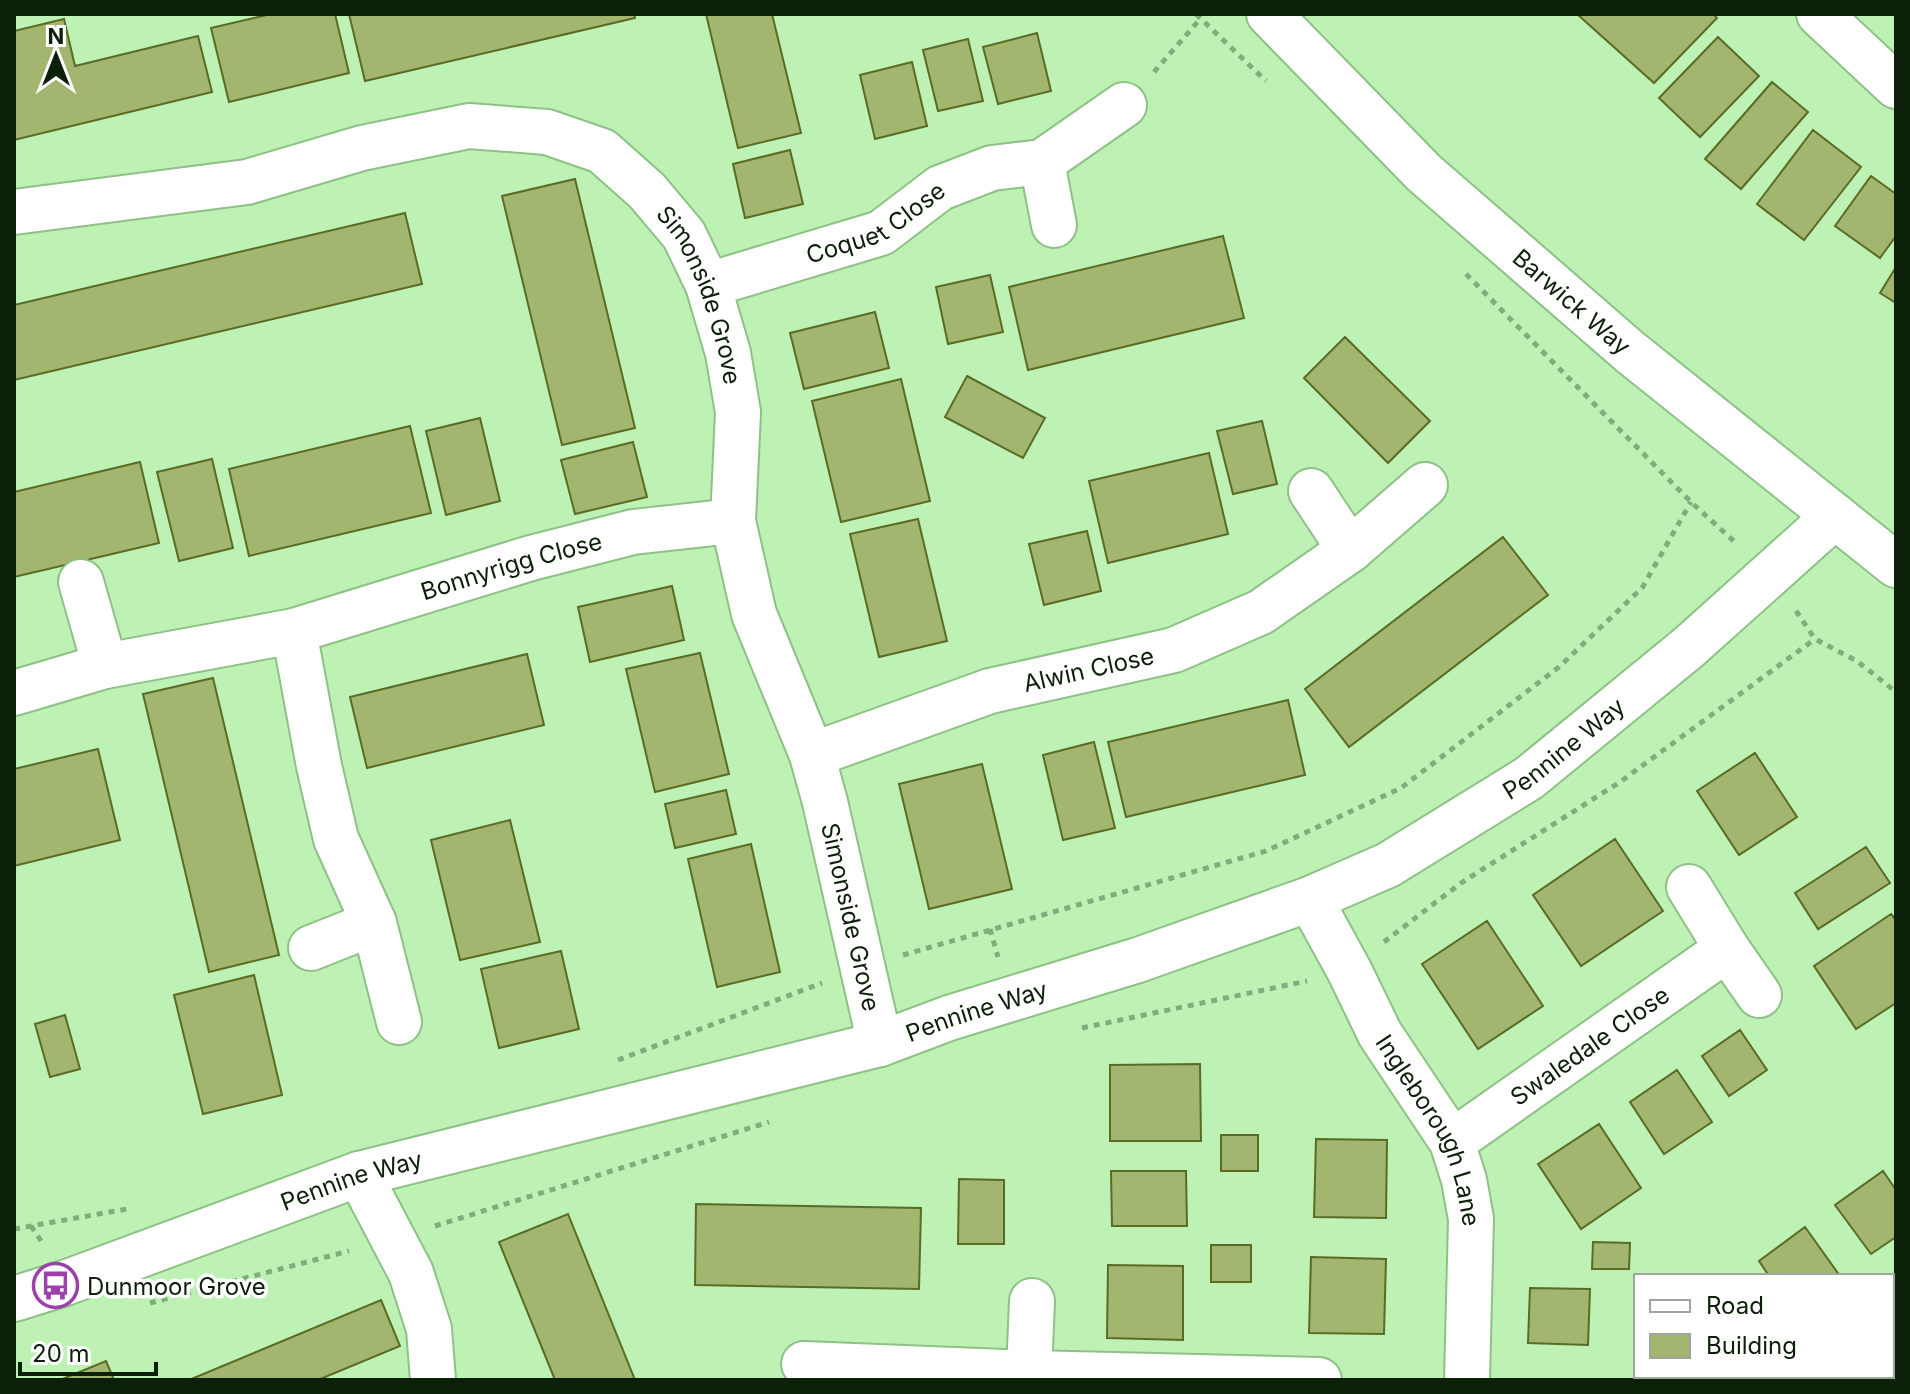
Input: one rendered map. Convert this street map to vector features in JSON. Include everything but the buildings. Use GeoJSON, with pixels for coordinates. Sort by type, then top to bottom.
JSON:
{"type":"FeatureCollection","features":[{"type":"Feature","properties":{"kind":"street","name":"Barwick Way"},"geometry":{"type":"LineString","coordinates":[[1269,14],[1424,173],[1630,352],[1896,565]]}},
{"type":"Feature","properties":{"kind":"street"},"geometry":{"type":"LineString","coordinates":[[1819,14],[1896,86]]}},
{"type":"Feature","properties":{"kind":"street","name":"Coquet Close"},"geometry":{"type":"LineString","coordinates":[[708,285],[881,233],[940,188],[992,168],[1042,162],[1124,105]]}},
{"type":"Feature","properties":{"kind":"street","name":"Simonside Grove"},"geometry":{"type":"LineString","coordinates":[[14,212],[247,182],[362,148],[469,126],[547,132],[602,151],[647,191],[684,235],[708,285],[728,353],[738,412],[733,521],[754,614],[812,755],[880,1044]]}},
{"type":"Feature","properties":{"kind":"street"},"geometry":{"type":"LineString","coordinates":[[1042,162],[1054,225]]}},
{"type":"Feature","properties":{"kind":"street","name":"Alwin Close"},"geometry":{"type":"LineString","coordinates":[[812,755],[990,691],[1174,650],[1261,612],[1350,550],[1425,485]]}},
{"type":"Feature","properties":{"kind":"street"},"geometry":{"type":"LineString","coordinates":[[1311,491],[1350,550]]}},
{"type":"Feature","properties":{"kind":"street","name":"Pennine Way"},"geometry":{"type":"LineString","coordinates":[[14,1299],[359,1174],[880,1044],[949,1018],[1138,960],[1310,899],[1388,865],[1529,778],[1689,647],[1835,516]]}},
{"type":"Feature","properties":{"kind":"street","name":"Bonnyrigg Close"},"geometry":{"type":"LineString","coordinates":[[14,693],[105,666],[294,631],[531,558],[633,532],[733,521]]}},
{"type":"Feature","properties":{"kind":"street"},"geometry":{"type":"LineString","coordinates":[[81,582],[105,666]]}},
{"type":"Feature","properties":{"kind":"street"},"geometry":{"type":"LineString","coordinates":[[294,631],[336,839],[374,923],[399,1022]]}},
{"type":"Feature","properties":{"kind":"street"},"geometry":{"type":"LineString","coordinates":[[1689,887],[1759,995]]}},
{"type":"Feature","properties":{"kind":"street","name":"Ingleborough Lane"},"geometry":{"type":"LineString","coordinates":[[1310,899],[1380,1034],[1452,1142],[1464,1180],[1471,1219],[1467,1380]]}},
{"type":"Feature","properties":{"kind":"street"},"geometry":{"type":"LineString","coordinates":[[311,948],[374,923]]}},
{"type":"Feature","properties":{"kind":"street","name":"Swaledale Close"},"geometry":{"type":"LineString","coordinates":[[1452,1142],[1727,949]]}},
{"type":"Feature","properties":{"kind":"street"},"geometry":{"type":"LineString","coordinates":[[359,1174],[411,1273],[429,1329],[433,1380]]}},
{"type":"Feature","properties":{"kind":"street"},"geometry":{"type":"LineString","coordinates":[[1029,1373],[1032,1301]]}},
{"type":"Feature","properties":{"kind":"street"},"geometry":{"type":"LineString","coordinates":[[804,1364],[1319,1380]]}},
{"type":"Feature","properties":{"kind":"path"},"geometry":{"type":"LineString","coordinates":[[1124,105],[1198,16],[1269,83]]}},
{"type":"Feature","properties":{"kind":"path"},"geometry":{"type":"LineString","coordinates":[[1461,269],[1691,502],[1770,574],[1815,639],[1857,661],[1896,692]]}},
{"type":"Feature","properties":{"kind":"place","name":"Dunmoor Grove"},"geometry":{"type":"Point","coordinates":[56,1286]}}]}
